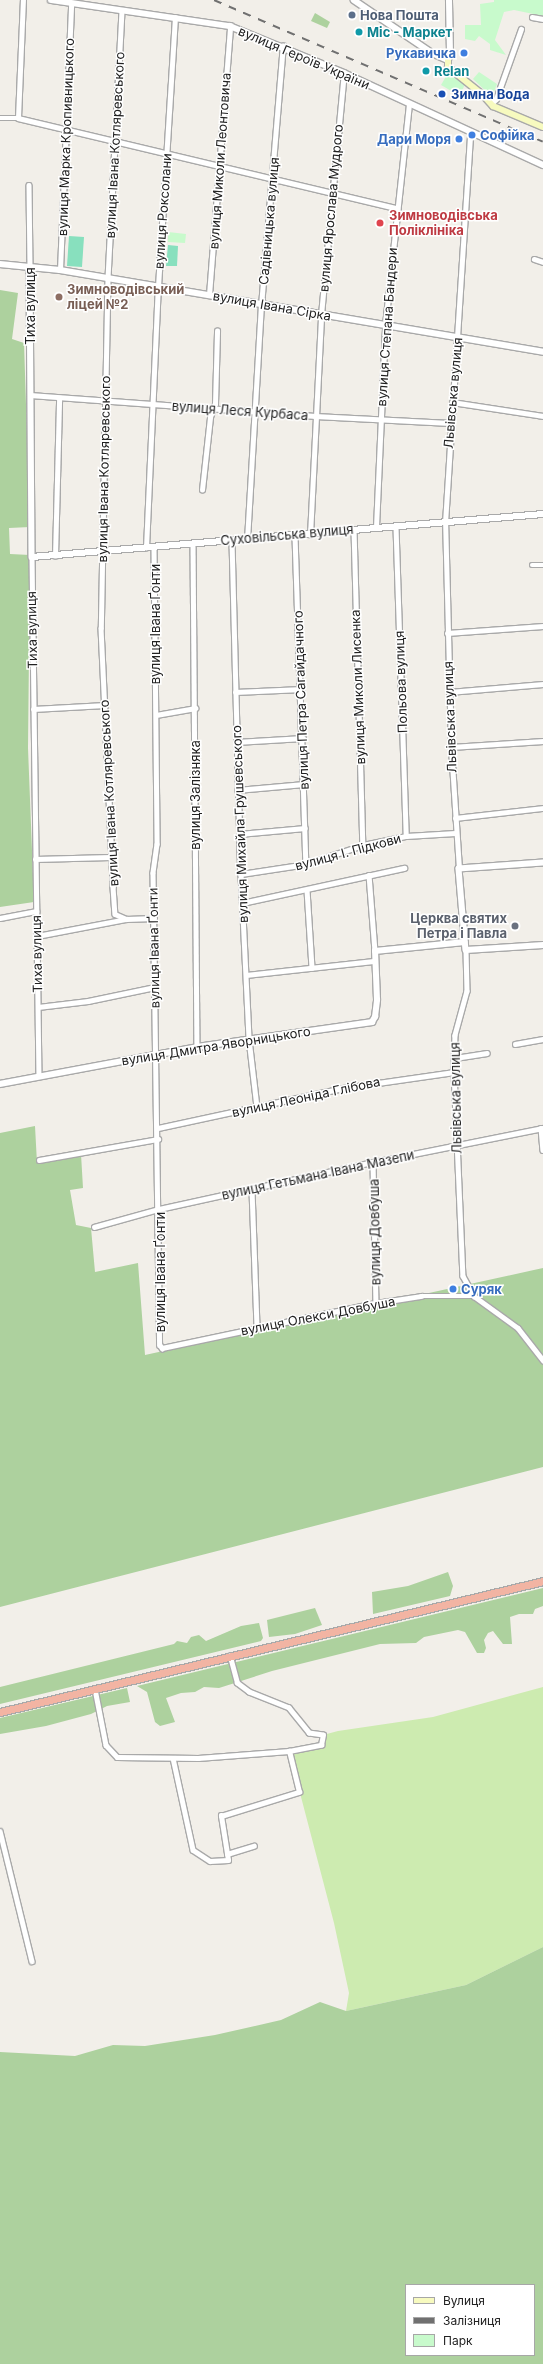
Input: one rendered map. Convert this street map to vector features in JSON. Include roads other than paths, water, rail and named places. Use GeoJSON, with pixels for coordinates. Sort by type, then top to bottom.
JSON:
{"type":"FeatureCollection","features":[{"type":"Feature","properties":{"kind":"highway"},"geometry":{"type":"LineString","coordinates":[[0,1712],[543,1581]]}},
{"type":"Feature","properties":{"kind":"main road"},"geometry":{"type":"LineString","coordinates":[[448,60],[448,67],[483,95],[491,104],[543,127]]}},
{"type":"Feature","properties":{"kind":"street"},"geometry":{"type":"LineString","coordinates":[[18,118],[23,0]]}},
{"type":"Feature","properties":{"kind":"street","name":"вулиця Героїв України"},"geometry":{"type":"LineString","coordinates":[[51,0],[230,26],[283,46],[344,73],[470,133],[543,165]]}},
{"type":"Feature","properties":{"kind":"street"},"geometry":{"type":"LineString","coordinates":[[354,0],[438,56],[448,60],[450,54],[449,0]]}},
{"type":"Feature","properties":{"kind":"street","name":"вулиця Марка Кропивницького"},"geometry":{"type":"LineString","coordinates":[[60,270],[71,3]]}},
{"type":"Feature","properties":{"kind":"street","name":"вулиця Івана Котляревського"},"geometry":{"type":"LineString","coordinates":[[122,11],[108,279],[101,628],[110,857],[115,914],[126,919]]}},
{"type":"Feature","properties":{"kind":"street"},"geometry":{"type":"LineString","coordinates":[[532,17],[543,19]]}},
{"type":"Feature","properties":{"kind":"street","name":"вулиця Роксолани"},"geometry":{"type":"LineString","coordinates":[[146,548],[158,287],[175,18]]}},
{"type":"Feature","properties":{"kind":"street","name":"вулиця Миколи Леонтовича"},"geometry":{"type":"LineString","coordinates":[[209,295],[230,26]]}},
{"type":"Feature","properties":{"kind":"street"},"geometry":{"type":"LineString","coordinates":[[491,104],[496,99],[521,29]]}},
{"type":"Feature","properties":{"kind":"street","name":"Садівницька вулиця"},"geometry":{"type":"LineString","coordinates":[[247,540],[261,306],[274,179],[283,46]]}},
{"type":"Feature","properties":{"kind":"street","name":"вулиця Ярослава Мудрого"},"geometry":{"type":"LineString","coordinates":[[310,535],[321,315],[344,73]]}},
{"type":"Feature","properties":{"kind":"street","name":"вулиця Степана Бандери"},"geometry":{"type":"LineString","coordinates":[[376,527],[384,326],[408,104]]}},
{"type":"Feature","properties":{"kind":"street"},"geometry":{"type":"LineString","coordinates":[[0,118],[18,118],[397,208]]}},
{"type":"Feature","properties":{"kind":"street","name":"Львівська вулиця"},"geometry":{"type":"LineString","coordinates":[[470,133],[458,339],[450,423],[445,524],[447,633],[454,818],[466,950],[467,991],[456,1035],[454,1072],[456,1145],[461,1264],[463,1276],[474,1296]]}},
{"type":"Feature","properties":{"kind":"street","name":"Тиха вулиця"},"geometry":{"type":"LineString","coordinates":[[29,185],[33,709],[39,1076]]}},
{"type":"Feature","properties":{"kind":"street"},"geometry":{"type":"LineString","coordinates":[[534,259],[543,262]]}},
{"type":"Feature","properties":{"kind":"street","name":"вулиця Івана Сірка"},"geometry":{"type":"LineString","coordinates":[[0,264],[60,270],[209,295],[261,306],[543,352]]}},
{"type":"Feature","properties":{"kind":"street"},"geometry":{"type":"LineString","coordinates":[[202,490],[210,417],[213,408],[217,331]]}},
{"type":"Feature","properties":{"kind":"street","name":"вулиця Леся Курбаса"},"geometry":{"type":"LineString","coordinates":[[30,395],[255,412],[450,423]]}},
{"type":"Feature","properties":{"kind":"street"},"geometry":{"type":"LineString","coordinates":[[55,556],[58,398]]}},
{"type":"Feature","properties":{"kind":"street"},"geometry":{"type":"LineString","coordinates":[[452,402],[543,416]]}},
{"type":"Feature","properties":{"kind":"street","name":"Суховільська вулиця"},"geometry":{"type":"LineString","coordinates":[[32,557],[193,543],[310,535],[376,527],[445,524],[543,514]]}},
{"type":"Feature","properties":{"kind":"street","name":"Польова вулиця"},"geometry":{"type":"LineString","coordinates":[[396,527],[406,836]]}},
{"type":"Feature","properties":{"kind":"street","name":"вулиця Миколи Лисенка"},"geometry":{"type":"LineString","coordinates":[[354,529],[363,845]]}},
{"type":"Feature","properties":{"kind":"street","name":"вулиця Петра Сагайдачного"},"geometry":{"type":"LineString","coordinates":[[295,536],[302,689],[306,864]]}},
{"type":"Feature","properties":{"kind":"street","name":"вулиця Михайла Грушевського"},"geometry":{"type":"LineString","coordinates":[[232,541],[240,874],[249,1039],[257,1107]]}},
{"type":"Feature","properties":{"kind":"street","name":"вулиця Залізняка"},"geometry":{"type":"LineString","coordinates":[[193,543],[197,1047]]}},
{"type":"Feature","properties":{"kind":"street","name":"вулиця Івана Ґонти"},"geometry":{"type":"LineString","coordinates":[[154,547],[157,844],[154,862],[154,918],[160,1345],[162,1348]]}},
{"type":"Feature","properties":{"kind":"street"},"geometry":{"type":"LineString","coordinates":[[532,565],[543,565]]}},
{"type":"Feature","properties":{"kind":"street"},"geometry":{"type":"LineString","coordinates":[[447,633],[543,626]]}},
{"type":"Feature","properties":{"kind":"street"},"geometry":{"type":"LineString","coordinates":[[449,692],[543,684]]}},
{"type":"Feature","properties":{"kind":"street"},"geometry":{"type":"LineString","coordinates":[[235,692],[302,689]]}},
{"type":"Feature","properties":{"kind":"street"},"geometry":{"type":"LineString","coordinates":[[33,709],[104,705]]}},
{"type":"Feature","properties":{"kind":"street"},"geometry":{"type":"LineString","coordinates":[[156,715],[195,708]]}},
{"type":"Feature","properties":{"kind":"street"},"geometry":{"type":"LineString","coordinates":[[236,742],[303,738]]}},
{"type":"Feature","properties":{"kind":"street"},"geometry":{"type":"LineString","coordinates":[[451,747],[543,742]]}},
{"type":"Feature","properties":{"kind":"street"},"geometry":{"type":"LineString","coordinates":[[237,790],[304,784]]}},
{"type":"Feature","properties":{"kind":"street"},"geometry":{"type":"LineString","coordinates":[[454,818],[543,808]]}},
{"type":"Feature","properties":{"kind":"street"},"geometry":{"type":"LineString","coordinates":[[239,834],[305,828]]}},
{"type":"Feature","properties":{"kind":"street","name":"вулиця І. Підкови"},"geometry":{"type":"LineString","coordinates":[[240,874],[306,864],[363,845],[406,836],[455,833]]}},
{"type":"Feature","properties":{"kind":"street"},"geometry":{"type":"LineString","coordinates":[[35,859],[110,857]]}},
{"type":"Feature","properties":{"kind":"street"},"geometry":{"type":"LineString","coordinates":[[459,870],[543,863]]}},
{"type":"Feature","properties":{"kind":"street"},"geometry":{"type":"LineString","coordinates":[[242,903],[404,868]]}},
{"type":"Feature","properties":{"kind":"street"},"geometry":{"type":"LineString","coordinates":[[246,975],[373,961],[375,951],[369,875]]}},
{"type":"Feature","properties":{"kind":"street"},"geometry":{"type":"LineString","coordinates":[[307,890],[312,968]]}},
{"type":"Feature","properties":{"kind":"street"},"geometry":{"type":"LineString","coordinates":[[0,918],[36,911]]}},
{"type":"Feature","properties":{"kind":"street"},"geometry":{"type":"LineString","coordinates":[[37,936],[126,919],[154,918]]}},
{"type":"Feature","properties":{"kind":"street"},"geometry":{"type":"LineString","coordinates":[[375,951],[465,942]]}},
{"type":"Feature","properties":{"kind":"street"},"geometry":{"type":"LineString","coordinates":[[466,950],[543,945]]}},
{"type":"Feature","properties":{"kind":"street","name":"вулиця Дмитра Яворницького"},"geometry":{"type":"LineString","coordinates":[[0,1084],[197,1047],[372,1022],[375,1017],[377,1000],[373,961]]}},
{"type":"Feature","properties":{"kind":"street"},"geometry":{"type":"LineString","coordinates":[[38,1007],[88,1001],[155,987]]}},
{"type":"Feature","properties":{"kind":"street"},"geometry":{"type":"LineString","coordinates":[[514,1044],[543,1039]]}},
{"type":"Feature","properties":{"kind":"street"},"geometry":{"type":"LineString","coordinates":[[455,1058],[487,1053]]}},
{"type":"Feature","properties":{"kind":"street","name":"вулиця Леоніда Глібова"},"geometry":{"type":"LineString","coordinates":[[158,1128],[343,1088],[454,1072]]}},
{"type":"Feature","properties":{"kind":"street"},"geometry":{"type":"LineString","coordinates":[[542,1128],[543,1150]]}},
{"type":"Feature","properties":{"kind":"street","name":"вулиця Гетьмана Івана Мазепи"},"geometry":{"type":"LineString","coordinates":[[94,1226],[159,1209],[252,1190],[373,1162],[542,1128]]}},
{"type":"Feature","properties":{"kind":"street"},"geometry":{"type":"LineString","coordinates":[[39,1160],[158,1139]]}},
{"type":"Feature","properties":{"kind":"street","name":"вулиця Довбуша"},"geometry":{"type":"LineString","coordinates":[[373,1162],[376,1303]]}},
{"type":"Feature","properties":{"kind":"street"},"geometry":{"type":"LineString","coordinates":[[252,1190],[257,1328]]}},
{"type":"Feature","properties":{"kind":"street","name":"вулиця Олекси Довбуша"},"geometry":{"type":"LineString","coordinates":[[162,1348],[376,1303],[421,1296],[474,1296]]}},
{"type":"Feature","properties":{"kind":"street"},"geometry":{"type":"LineString","coordinates":[[474,1296],[518,1328],[543,1360]]}},
{"type":"Feature","properties":{"kind":"street"},"geometry":{"type":"LineString","coordinates":[[95,1689],[101,1723],[109,1751],[117,1757],[173,1758],[289,1751],[321,1745],[323,1735],[309,1733],[289,1708],[249,1692],[237,1683],[230,1656]]}},
{"type":"Feature","properties":{"kind":"street"},"geometry":{"type":"LineString","coordinates":[[173,1758],[192,1850],[210,1861],[224,1862],[228,1860],[220,1828],[220,1816],[299,1792],[289,1751]]}},
{"type":"Feature","properties":{"kind":"street"},"geometry":{"type":"LineString","coordinates":[[0,1830],[32,1961]]}},
{"type":"Feature","properties":{"kind":"street"},"geometry":{"type":"LineString","coordinates":[[227,1854],[254,1846]]}},
{"type":"Feature","properties":{"kind":"railway"},"geometry":{"type":"LineString","coordinates":[[214,0],[543,142]]}},
{"type":"Feature","properties":{"kind":"place","name":"Нова Пошта"},"geometry":{"type":"Point","coordinates":[352,15]}},
{"type":"Feature","properties":{"kind":"place","name":"Міс - Маркет"},"geometry":{"type":"Point","coordinates":[359,32]}},
{"type":"Feature","properties":{"kind":"place","name":"Рукавичка"},"geometry":{"type":"Point","coordinates":[464,53]}},
{"type":"Feature","properties":{"kind":"place","name":"Relan"},"geometry":{"type":"Point","coordinates":[426,71]}},
{"type":"Feature","properties":{"kind":"place","name":"Зимна Вода"},"geometry":{"type":"Point","coordinates":[442,94]}},
{"type":"Feature","properties":{"kind":"place","name":"Софійка"},"geometry":{"type":"Point","coordinates":[472,135]}},
{"type":"Feature","properties":{"kind":"place","name":"Дари Моря"},"geometry":{"type":"Point","coordinates":[459,139]}},
{"type":"Feature","properties":{"kind":"place","name":"Зимноводівська Поліклініка"},"geometry":{"type":"Point","coordinates":[380,223]}},
{"type":"Feature","properties":{"kind":"place","name":"Зимноводівський ліцей №2"},"geometry":{"type":"Point","coordinates":[59,297]}},
{"type":"Feature","properties":{"kind":"place","name":"Церква святих Петра і Павла"},"geometry":{"type":"Point","coordinates":[515,926]}},
{"type":"Feature","properties":{"kind":"place","name":"Суряк"},"geometry":{"type":"Point","coordinates":[453,1289]}}]}
